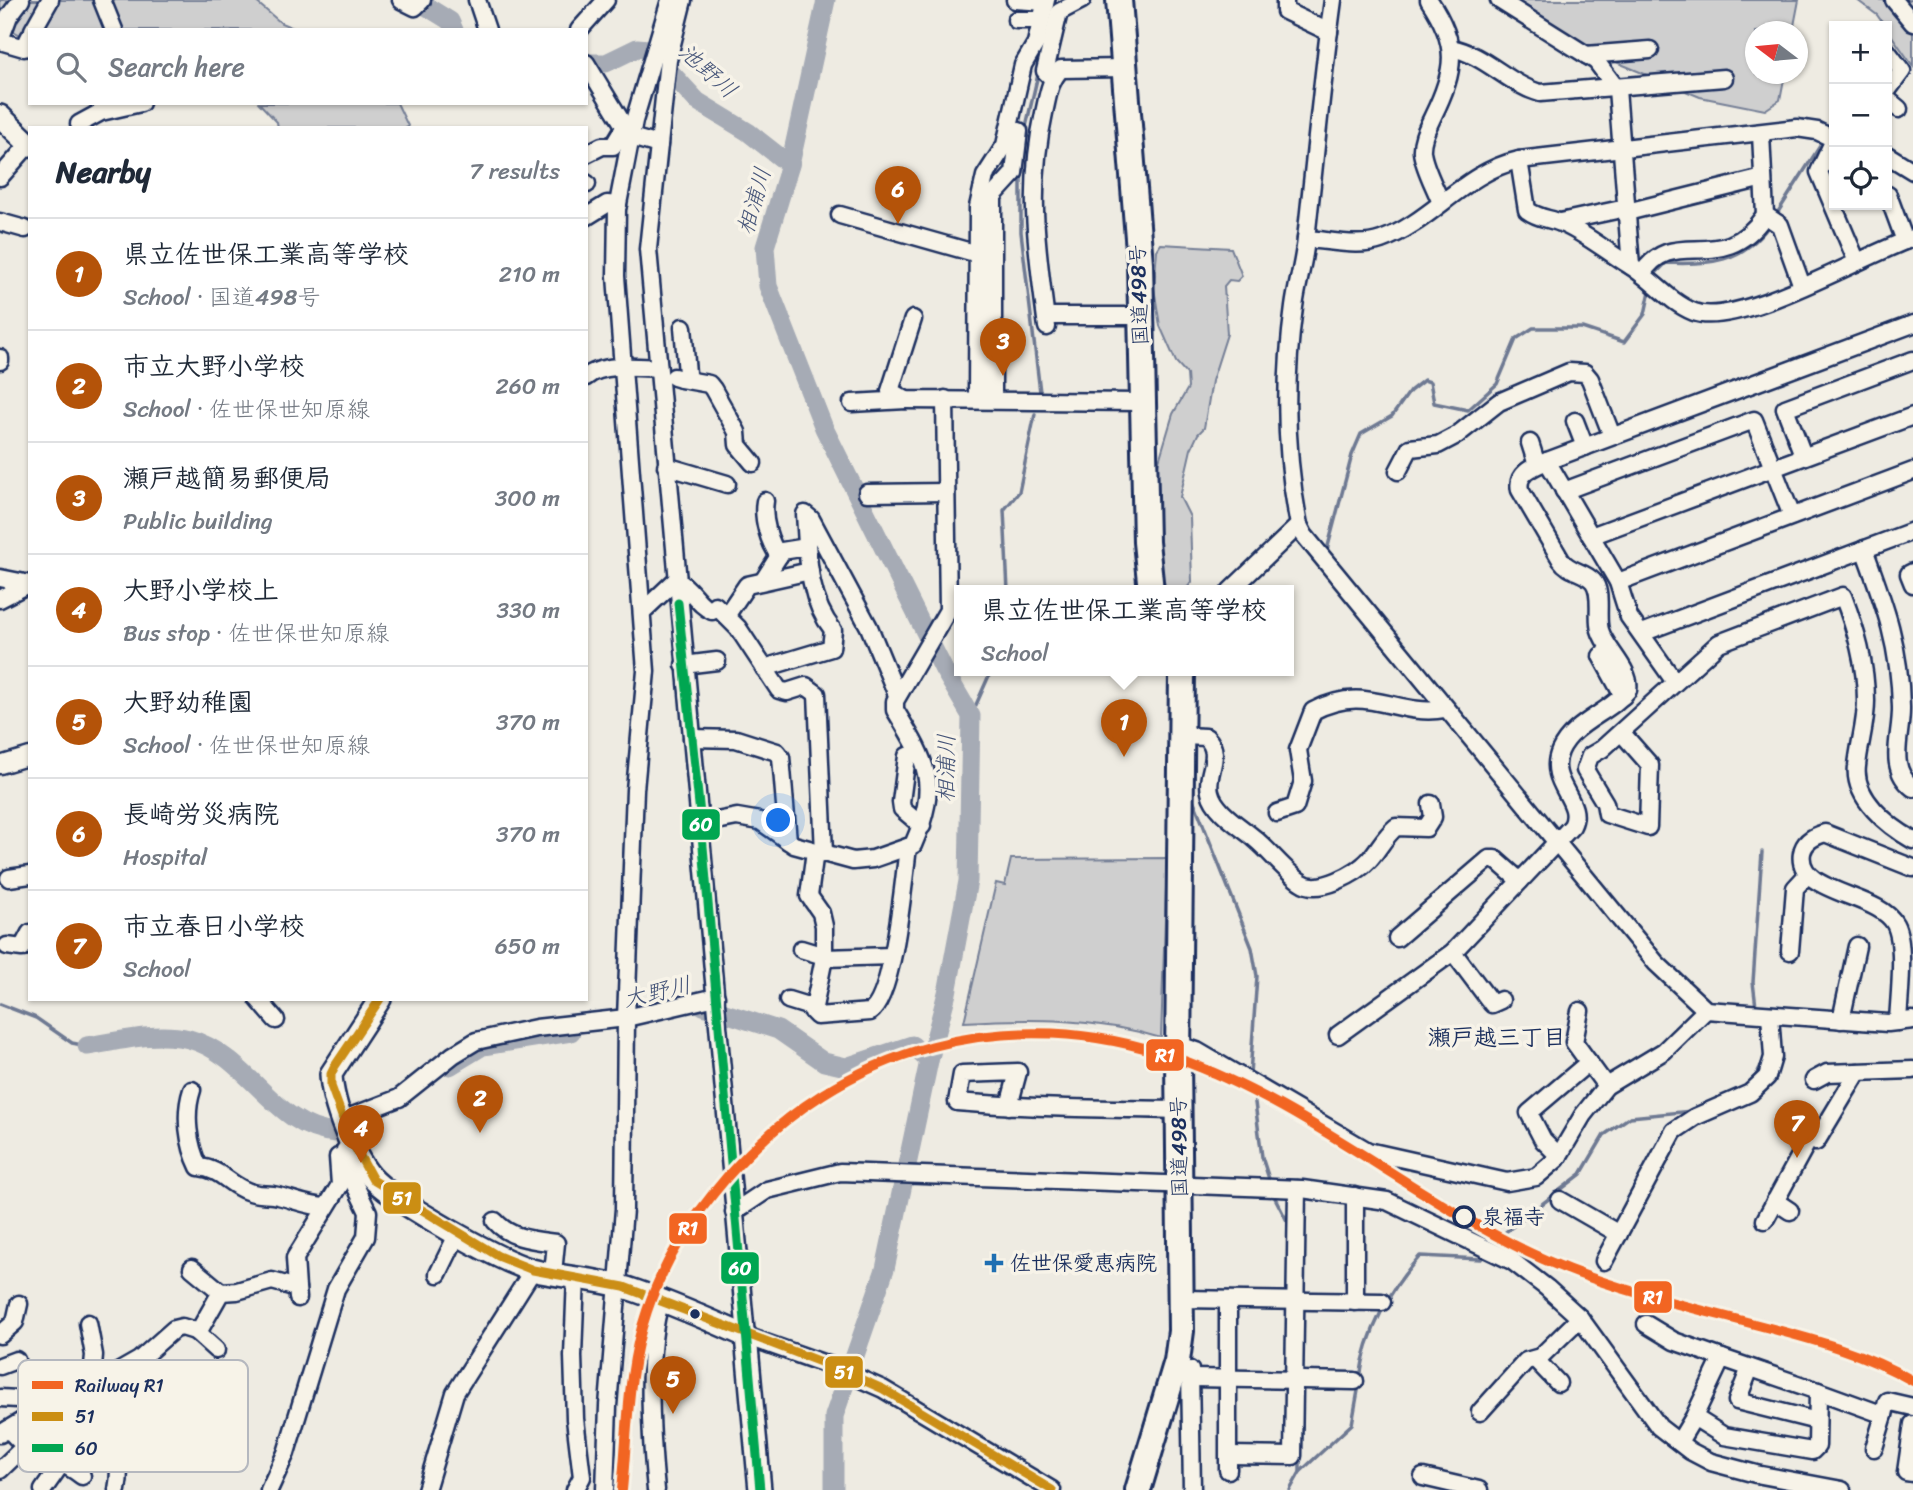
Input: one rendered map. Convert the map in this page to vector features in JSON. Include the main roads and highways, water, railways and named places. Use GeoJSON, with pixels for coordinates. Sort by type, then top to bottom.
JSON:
{"type":"FeatureCollection","features":[{"type":"Feature","properties":{"kind":"highway","name":"国道498号"},"geometry":{"type":"LineString","coordinates":[[1119,0],[1139,263],[1141,401],[1146,542],[1150,585]]}},
{"type":"Feature","properties":{"kind":"highway","name":"国道498号"},"geometry":{"type":"LineString","coordinates":[[1138,1490],[1177,1361],[1181,1331],[1179,1045],[1184,736],[1182,676]]}},
{"type":"Feature","properties":{"kind":"main road"},"geometry":{"type":"LineString","coordinates":[[0,116],[28,144]]}},
{"type":"Feature","properties":{"kind":"main road"},"geometry":{"type":"LineString","coordinates":[[379,1001],[331,1074],[331,1086],[349,1147],[373,1180],[498,1256],[543,1271],[622,1287],[661,1300],[746,1336],[760,1490]]}},
{"type":"Feature","properties":{"kind":"waterway","name":"池野川"},"geometry":{"type":"LineString","coordinates":[[416,0],[450,21],[453,28]]}},
{"type":"Feature","properties":{"kind":"waterway","name":"相浦川"},"geometry":{"type":"LineString","coordinates":[[826,0],[790,165],[765,247],[768,286],[824,428],[944,670],[971,716],[968,881],[947,993],[929,1061],[885,1269],[834,1416],[834,1490]]}},
{"type":"Feature","properties":{"kind":"waterway","name":"池野川"},"geometry":{"type":"LineString","coordinates":[[588,63],[606,63],[637,48],[649,49],[697,101],[748,132],[790,165]]}},
{"type":"Feature","properties":{"kind":"waterway"},"geometry":{"type":"LineString","coordinates":[[1025,131],[1039,70]]}},
{"type":"Feature","properties":{"kind":"waterway"},"geometry":{"type":"LineString","coordinates":[[1776,215],[1820,146]]}},
{"type":"Feature","properties":{"kind":"waterway"},"geometry":{"type":"LineString","coordinates":[[1021,173],[1021,232],[1040,392]]}},
{"type":"Feature","properties":{"kind":"waterway"},"geometry":{"type":"LineString","coordinates":[[1653,276],[1666,263],[1711,262],[1737,254],[1760,237],[1770,224]]}},
{"type":"Feature","properties":{"kind":"waterway"},"geometry":{"type":"LineString","coordinates":[[1327,550],[1352,455],[1361,434],[1392,416],[1410,391],[1424,380],[1430,382],[1434,403],[1468,410],[1497,384],[1516,339],[1533,328],[1582,328],[1624,342],[1645,314],[1650,291]]}},
{"type":"Feature","properties":{"kind":"waterway"},"geometry":{"type":"LineString","coordinates":[[1008,585],[1004,510],[1019,492],[1035,414]]}},
{"type":"Feature","properties":{"kind":"waterway"},"geometry":{"type":"LineString","coordinates":[[971,716],[989,676]]}},
{"type":"Feature","properties":{"kind":"waterway"},"geometry":{"type":"LineString","coordinates":[[1193,784],[1193,799],[1252,948],[1257,976],[1250,1074]]}},
{"type":"Feature","properties":{"kind":"waterway"},"geometry":{"type":"LineString","coordinates":[[1756,1007],[1753,982],[1762,852]]}},
{"type":"Feature","properties":{"kind":"waterway"},"geometry":{"type":"LineString","coordinates":[[0,1004],[36,1018],[72,1043],[87,1046]]}},
{"type":"Feature","properties":{"kind":"waterway","name":"大野川"},"geometry":{"type":"LineString","coordinates":[[703,1006],[778,1030],[824,1062],[846,1067],[912,1045],[929,1061]]}},
{"type":"Feature","properties":{"kind":"waterway","name":"大野川"},"geometry":{"type":"LineString","coordinates":[[450,1066],[483,1046],[571,1032]]}},
{"type":"Feature","properties":{"kind":"waterway","name":"大野川"},"geometry":{"type":"LineString","coordinates":[[87,1046],[151,1036],[189,1039],[210,1047],[229,1060],[295,1119],[314,1128],[336,1133]]}},
{"type":"Feature","properties":{"kind":"waterway"},"geometry":{"type":"LineString","coordinates":[[1754,1079],[1765,1058]]}},
{"type":"Feature","properties":{"kind":"waterway"},"geometry":{"type":"LineString","coordinates":[[1254,1095],[1262,1157],[1270,1182]]}},
{"type":"Feature","properties":{"kind":"waterway"},"geometry":{"type":"LineString","coordinates":[[1490,1244],[1581,1174],[1604,1135],[1630,1117],[1692,1111]]}},
{"type":"Feature","properties":{"kind":"waterway"},"geometry":{"type":"LineString","coordinates":[[1273,1194],[1287,1221]]}},
{"type":"Feature","properties":{"kind":"waterway"},"geometry":{"type":"LineString","coordinates":[[1303,1236],[1303,1282]]}},
{"type":"Feature","properties":{"kind":"waterway"},"geometry":{"type":"LineString","coordinates":[[1360,1378],[1368,1344],[1381,1312],[1420,1256],[1481,1259],[1484,1254]]}},
{"type":"Feature","properties":{"kind":"waterway"},"geometry":{"type":"LineString","coordinates":[[1290,1490],[1300,1472],[1352,1424],[1359,1385]]}},
{"type":"Feature","properties":{"kind":"waterway"},"geometry":{"type":"LineString","coordinates":[[1300,1457],[1300,1472]]}},
{"type":"Feature","properties":{"kind":"rail line","name":"R1"},"geometry":{"type":"LineString","coordinates":[[622,1490],[632,1377],[640,1333],[662,1274],[691,1224],[714,1192],[773,1132],[822,1095],[876,1066],[932,1046],[991,1035],[1052,1034],[1114,1041],[1176,1058],[1268,1099],[1486,1230],[1557,1265],[1642,1294],[1838,1348],[1876,1362],[1913,1381]]}},
{"type":"Feature","properties":{"kind":"place","name":"長崎労災病院"},"geometry":{"type":"Point","coordinates":[898,224]}},
{"type":"Feature","properties":{"kind":"place","name":"瀬戸越簡易郵便局"},"geometry":{"type":"Point","coordinates":[1003,376]}},
{"type":"Feature","properties":{"kind":"place","name":"県立佐世保工業高等学校"},"geometry":{"type":"Point","coordinates":[1124,757]}},
{"type":"Feature","properties":{"kind":"place","name":"市立大野小学校"},"geometry":{"type":"Point","coordinates":[480,1133]}},
{"type":"Feature","properties":{"kind":"place","name":"市立春日小学校"},"geometry":{"type":"Point","coordinates":[1797,1158]}},
{"type":"Feature","properties":{"kind":"place","name":"大野小学校上"},"geometry":{"type":"Point","coordinates":[361,1163]}},
{"type":"Feature","properties":{"kind":"place","name":"泉福寺"},"geometry":{"type":"Point","coordinates":[1464,1217]}},
{"type":"Feature","properties":{"kind":"place","name":"佐世保愛恵病院"},"geometry":{"type":"Point","coordinates":[994,1263]}},
{"type":"Feature","properties":{"kind":"place","name":"大野幼稚園"},"geometry":{"type":"Point","coordinates":[673,1414]}},
{"type":"Feature","properties":{"kind":"district","name":"瀬戸越三丁目"},"geometry":{"type":"Point","coordinates":[1497,1037]}}]}
